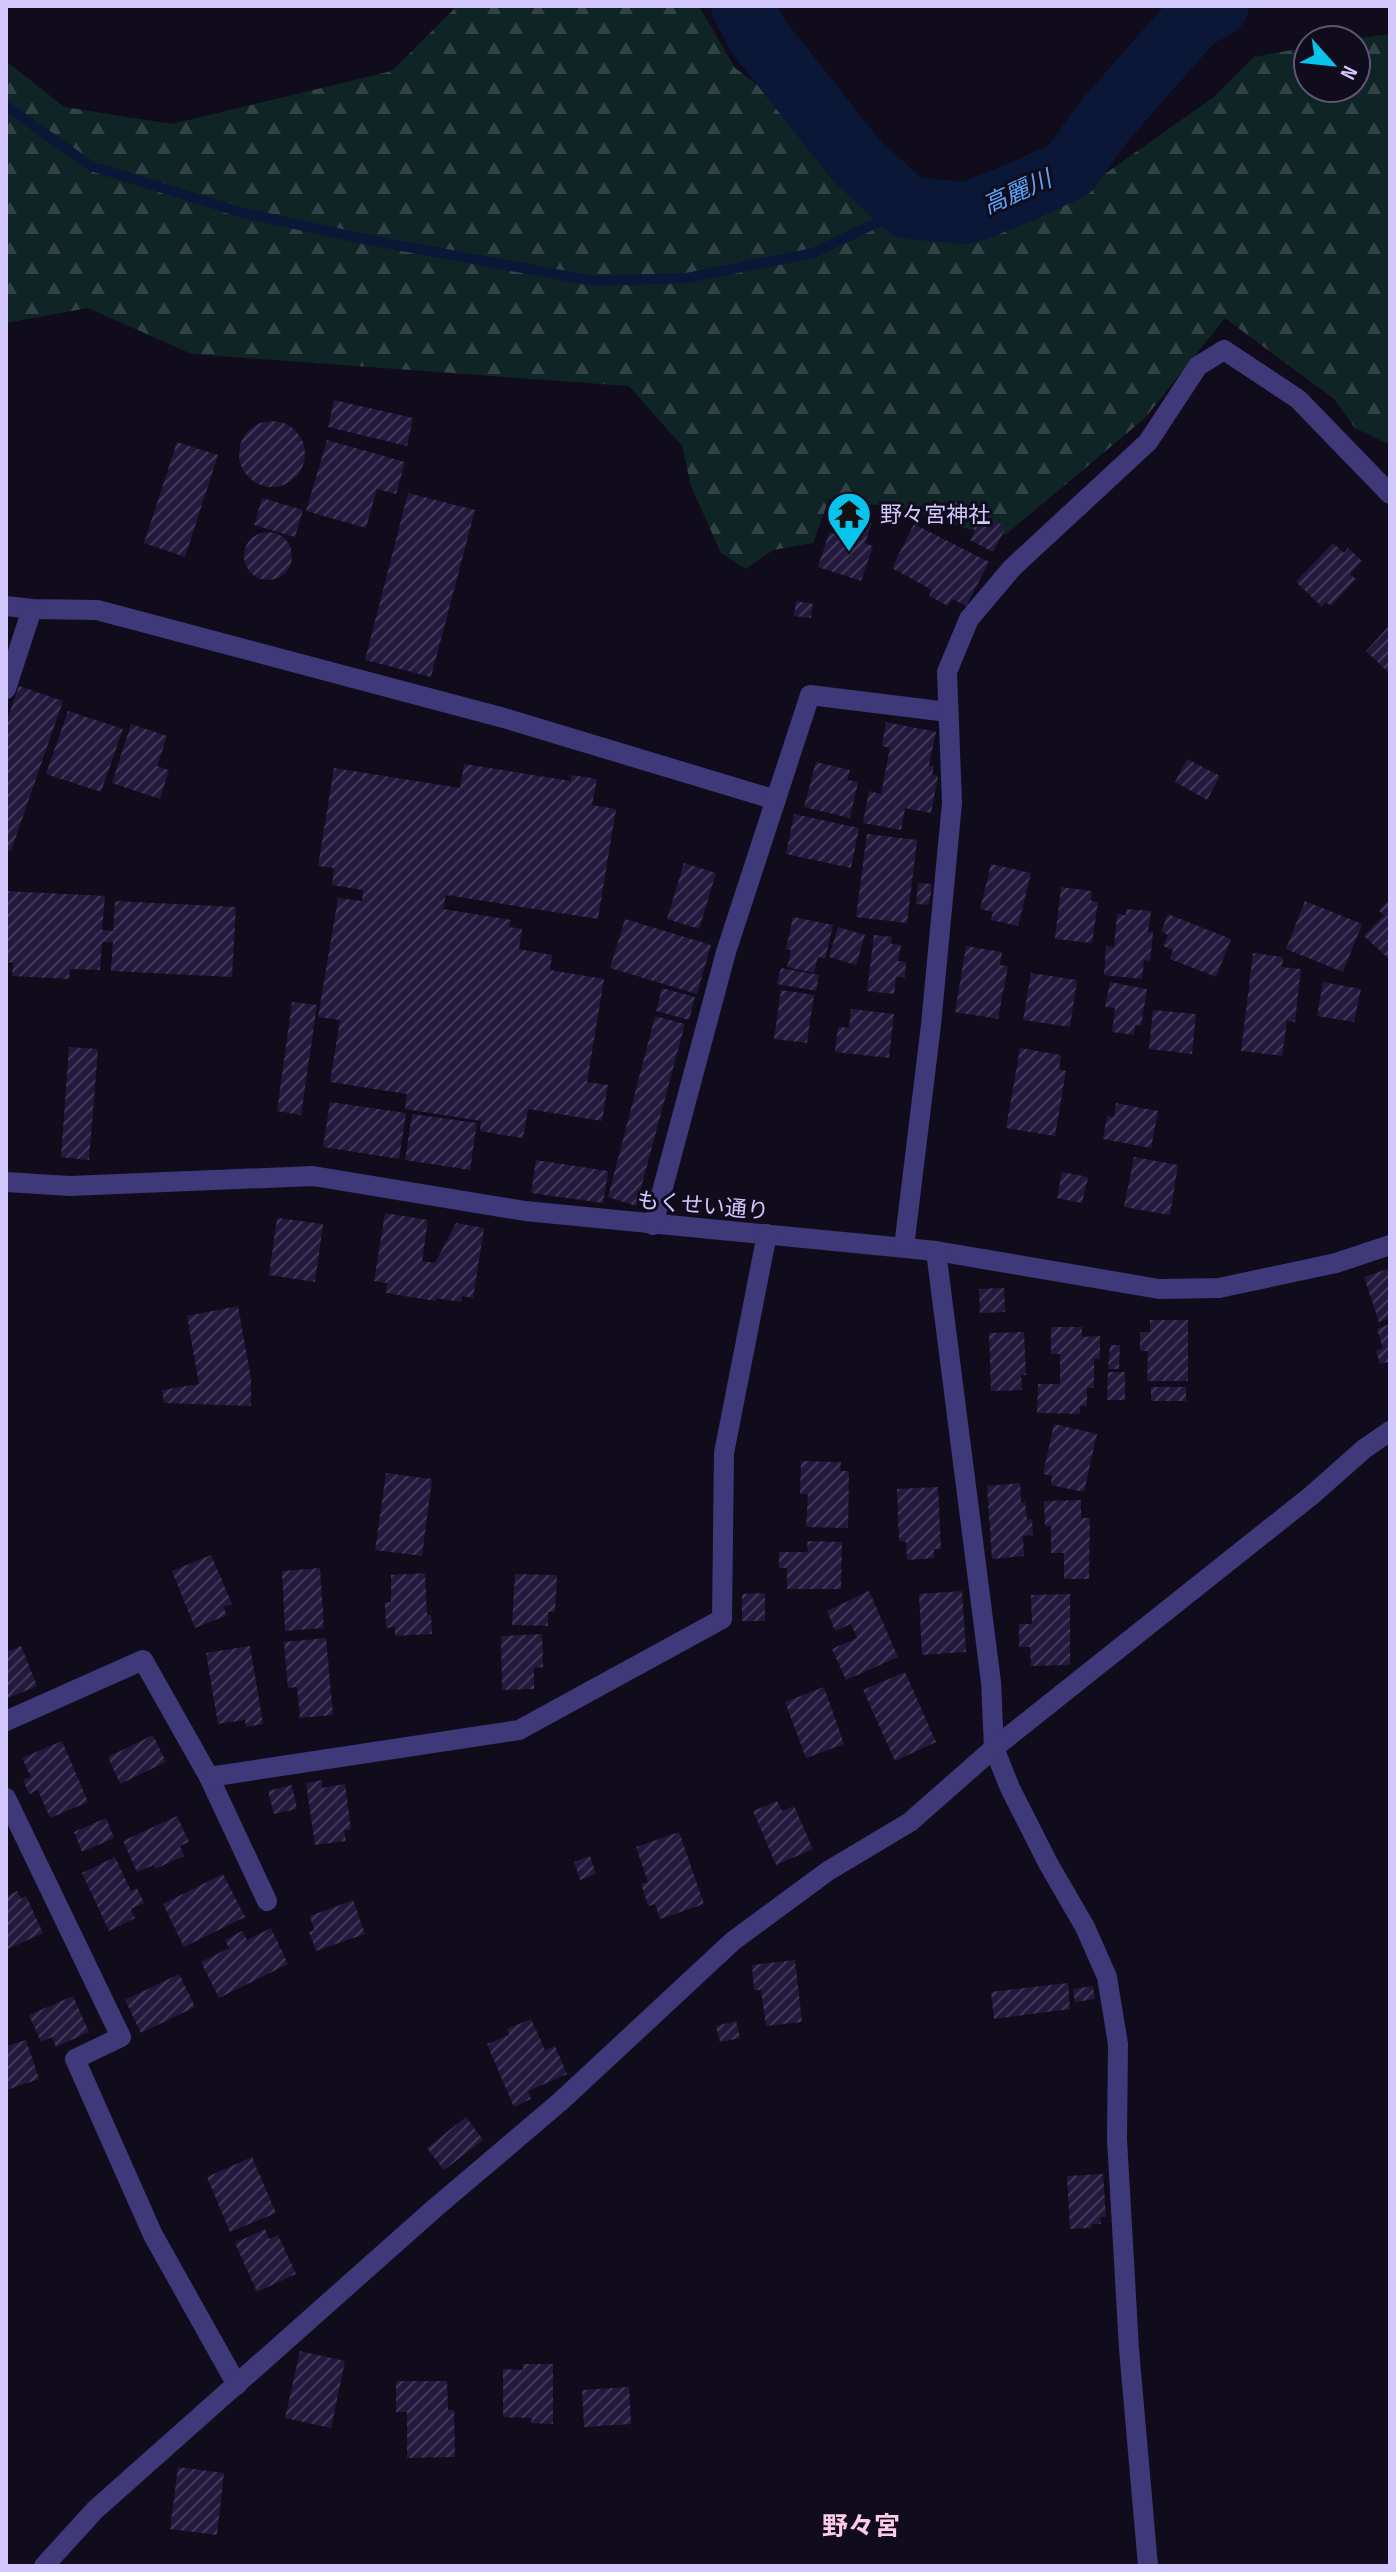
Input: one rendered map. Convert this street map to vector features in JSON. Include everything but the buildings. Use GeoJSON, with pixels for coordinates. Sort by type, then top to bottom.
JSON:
{"type":"FeatureCollection","features":[{"type":"Feature","properties":{"kind":"street"},"geometry":{"type":"LineString","coordinates":[[904,1247],[942,925],[952,803],[947,672],[969,619],[1012,568],[1148,442],[1198,366],[1224,350],[1298,399],[1390,494]]}},
{"type":"Feature","properties":{"kind":"street"},"geometry":{"type":"LineString","coordinates":[[6,606],[97,610],[504,718],[776,800]]}},
{"type":"Feature","properties":{"kind":"street"},"geometry":{"type":"LineString","coordinates":[[6,689],[32,609]]}},
{"type":"Feature","properties":{"kind":"street"},"geometry":{"type":"LineString","coordinates":[[653,1225],[726,952],[810,695],[948,712]]}},
{"type":"Feature","properties":{"kind":"street","name":"もくせい通り"},"geometry":{"type":"LineString","coordinates":[[6,1182],[70,1186],[313,1176],[525,1211],[936,1251],[1159,1289],[1219,1288],[1336,1263],[1390,1245]]}},
{"type":"Feature","properties":{"kind":"street"},"geometry":{"type":"LineString","coordinates":[[209,1777],[519,1730],[722,1619],[724,1453],[767,1234]]}},
{"type":"Feature","properties":{"kind":"street"},"geometry":{"type":"LineString","coordinates":[[936,1251],[991,1682],[994,1748],[1010,1788],[1085,1927],[1107,1977],[1118,2044],[1117,2139],[1129,2349],[1148,2566]]}},
{"type":"Feature","properties":{"kind":"street"},"geometry":{"type":"LineString","coordinates":[[44,2566],[95,2510],[435,2208],[561,2101],[733,1941],[828,1871],[910,1822],[994,1748],[1390,1431]]}},
{"type":"Feature","properties":{"kind":"street"},"geometry":{"type":"LineString","coordinates":[[6,1721],[143,1660],[209,1777],[267,1901]]}},
{"type":"Feature","properties":{"kind":"street"},"geometry":{"type":"LineString","coordinates":[[6,1798],[121,2037],[75,2059],[153,2235],[237,2385]]}},
{"type":"Feature","properties":{"kind":"green space"},"geometry":{"type":"Polygon","coordinates":[[[457,6],[699,6],[735,68],[784,105],[835,169],[918,224],[968,232],[1017,226],[1075,195],[1214,97],[1254,57],[1292,50],[1292,104],[1372,104],[1372,36],[1390,34],[1390,445],[1355,428],[1334,399],[1225,318],[1145,418],[1005,535],[968,529],[908,509],[829,499],[813,543],[773,550],[746,569],[721,553],[691,486],[682,446],[629,386],[192,354],[88,308],[6,323],[6,61],[64,107],[172,124],[392,71],[457,6]]]}},
{"type":"Feature","properties":{"kind":"waterway","name":"高麗川"},"geometry":{"type":"LineString","coordinates":[[742,6],[758,36],[856,160],[908,208],[968,213],[1070,169],[1105,120],[1194,19],[1218,6]]}},
{"type":"Feature","properties":{"kind":"waterway"},"geometry":{"type":"LineString","coordinates":[[6,106],[91,166],[240,212],[369,240],[594,281],[687,278],[813,253],[908,208]]}},
{"type":"Feature","properties":{"kind":"place","name":"野々宮神社"},"geometry":{"type":"Point","coordinates":[849,553]}},
{"type":"Feature","properties":{"kind":"district","name":"野々宮"},"geometry":{"type":"Point","coordinates":[861,2526]}}]}
